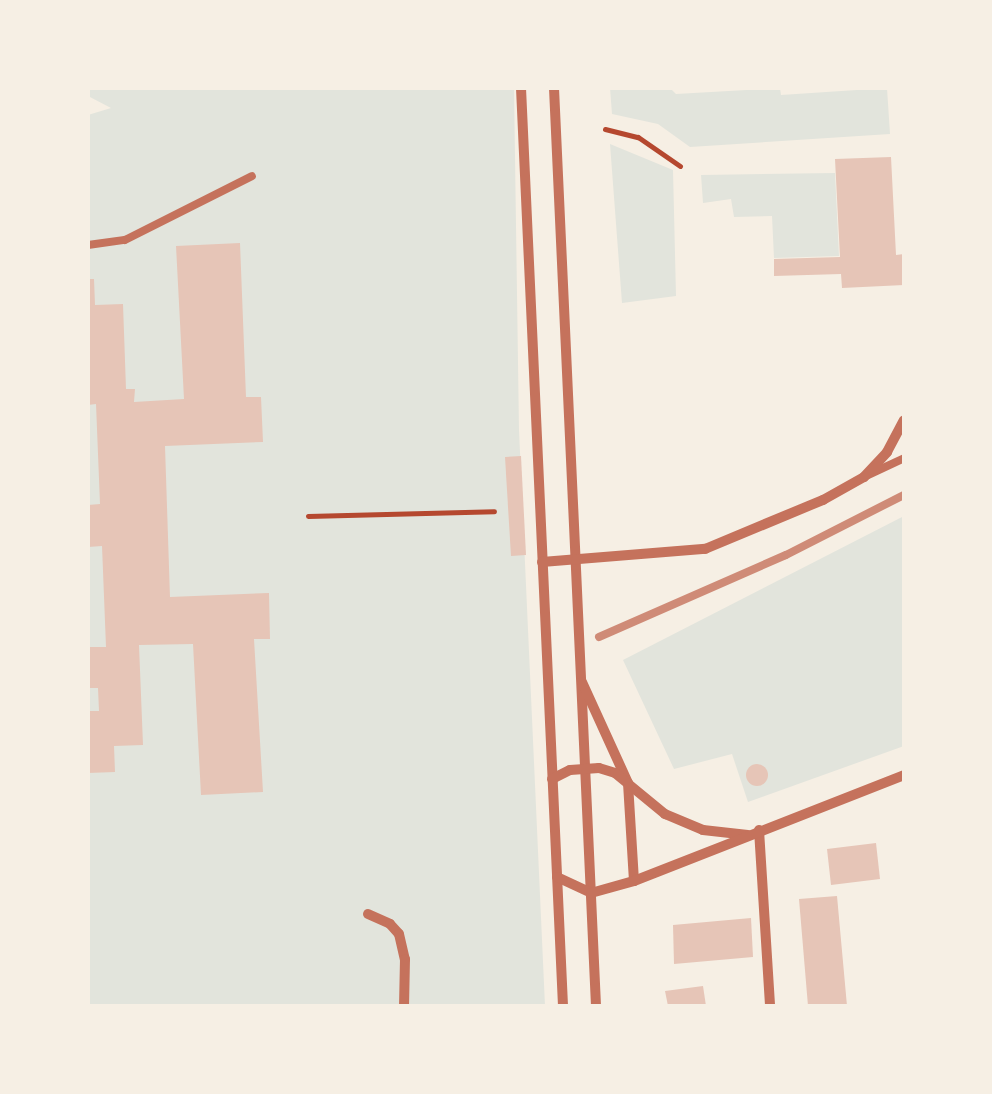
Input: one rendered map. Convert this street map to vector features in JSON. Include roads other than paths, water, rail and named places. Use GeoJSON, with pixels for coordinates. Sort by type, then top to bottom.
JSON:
{"type":"FeatureCollection","features":[{"type":"Feature","properties":{"kind":"street"},"geometry":{"type":"LineString","coordinates":[[521,88],[563,1006]]}},
{"type":"Feature","properties":{"kind":"street"},"geometry":{"type":"LineString","coordinates":[[554,88],[596,1006]]}},
{"type":"Feature","properties":{"kind":"street"},"geometry":{"type":"LineString","coordinates":[[542,562],[705,549],[823,500],[864,477],[887,452],[904,420]]}},
{"type":"Feature","properties":{"kind":"street"},"geometry":{"type":"LineString","coordinates":[[580,676],[628,783],[634,881]]}},
{"type":"Feature","properties":{"kind":"street"},"geometry":{"type":"LineString","coordinates":[[552,779],[583,768],[615,774],[678,820],[703,830],[754,833]]}},
{"type":"Feature","properties":{"kind":"street"},"geometry":{"type":"LineString","coordinates":[[557,877],[591,893],[634,881],[904,774]]}},
{"type":"Feature","properties":{"kind":"street"},"geometry":{"type":"LineString","coordinates":[[754,833],[770,1006]]}},
{"type":"Feature","properties":{"kind":"street"},"geometry":{"type":"LineString","coordinates":[[368,914],[390,924],[399,934],[405,959],[404,1006]]}},
{"type":"Feature","properties":{"kind":"lane"},"geometry":{"type":"LineString","coordinates":[[88,245],[125,240],[252,176]]}},
{"type":"Feature","properties":{"kind":"lane"},"geometry":{"type":"LineString","coordinates":[[864,477],[904,458]]}},
{"type":"Feature","properties":{"kind":"railway"},"geometry":{"type":"LineString","coordinates":[[599,637],[786,555],[904,495]]}}]}
